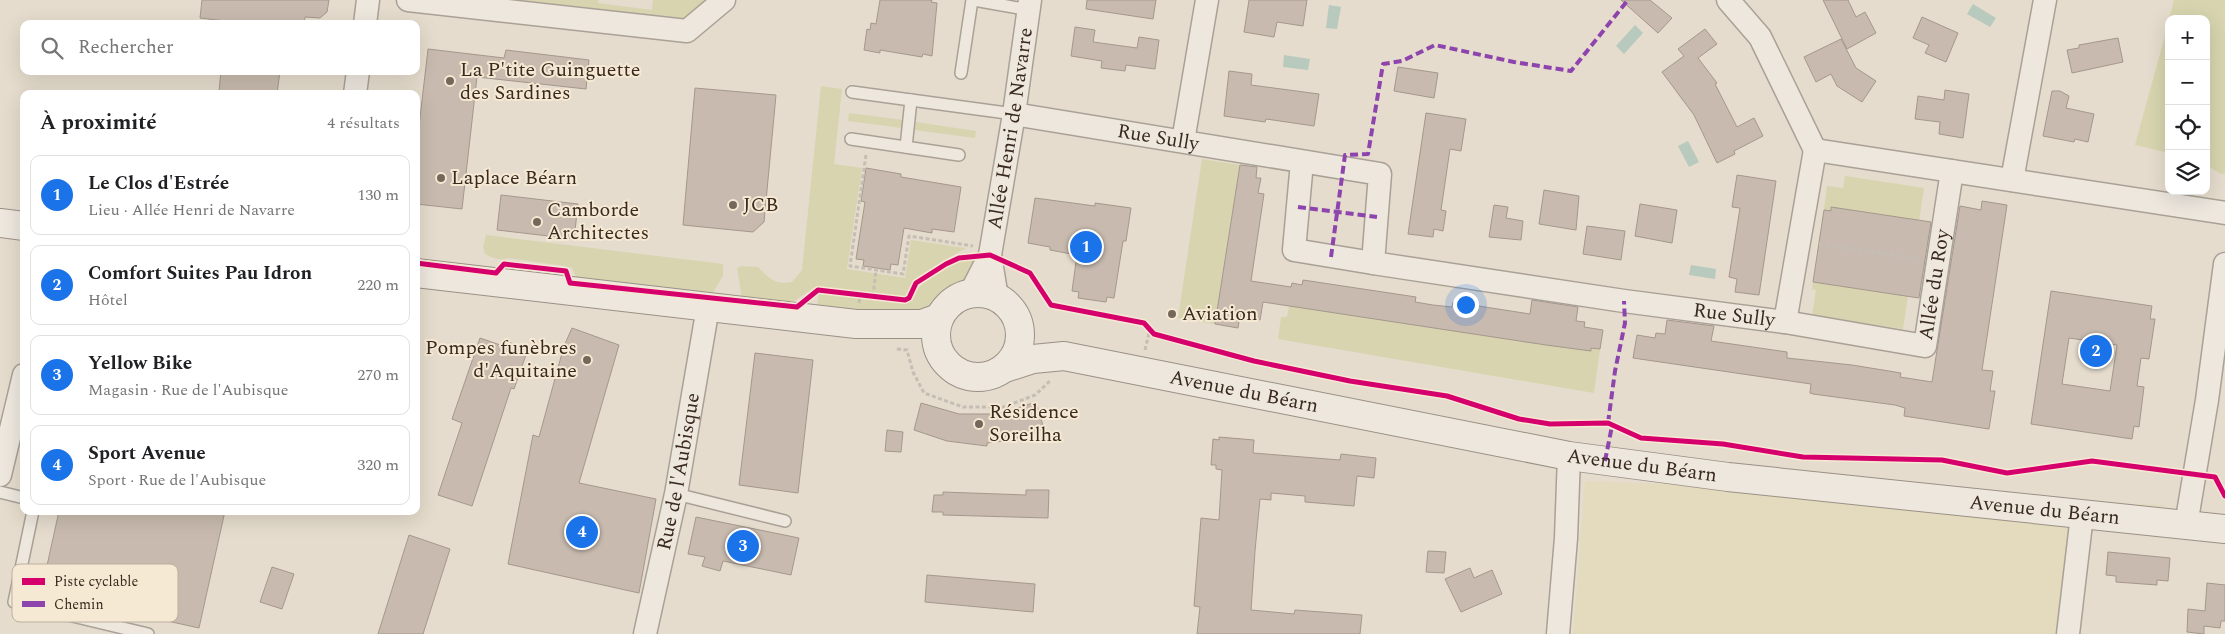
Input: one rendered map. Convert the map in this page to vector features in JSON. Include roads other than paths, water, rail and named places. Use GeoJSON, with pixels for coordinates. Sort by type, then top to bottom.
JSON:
{"type":"FeatureCollection","features":[{"type":"Feature","properties":{"kind":"street"},"geometry":{"type":"LineString","coordinates":[[366,20],[368,0]]}},
{"type":"Feature","properties":{"kind":"street"},"geometry":{"type":"LineString","coordinates":[[408,0],[688,31],[724,0]]}},
{"type":"Feature","properties":{"kind":"street"},"geometry":{"type":"LineString","coordinates":[[1183,141],[1207,0]]}},
{"type":"Feature","properties":{"kind":"street"},"geometry":{"type":"LineString","coordinates":[[1728,0],[1760,37],[1815,150],[2225,213]]}},
{"type":"Feature","properties":{"kind":"street"},"geometry":{"type":"LineString","coordinates":[[2012,180],[2044,0]]}},
{"type":"Feature","properties":{"kind":"street","name":"Allée Henri de Navarre"},"geometry":{"type":"LineString","coordinates":[[970,294],[990,252],[1014,114],[1030,5]]}},
{"type":"Feature","properties":{"kind":"street"},"geometry":{"type":"LineString","coordinates":[[356,90],[357,75]]}},
{"type":"Feature","properties":{"kind":"street","name":"Rue Sully"},"geometry":{"type":"LineString","coordinates":[[1014,114],[1380,174],[1373,263]]}},
{"type":"Feature","properties":{"kind":"street","name":"Rue Sully"},"geometry":{"type":"LineString","coordinates":[[1302,162],[1294,250],[1614,299],[1785,322],[1815,150]]}},
{"type":"Feature","properties":{"kind":"street","name":"Allée du Roy"},"geometry":{"type":"LineString","coordinates":[[1785,322],[1925,346],[1952,171]]}},
{"type":"Feature","properties":{"kind":"street"},"geometry":{"type":"LineString","coordinates":[[0,223],[20,226]]}},
{"type":"Feature","properties":{"kind":"street","name":"Allée Henri de Navarre"},"geometry":{"type":"LineString","coordinates":[[990,252],[997,298]]}},
{"type":"Feature","properties":{"kind":"street"},"geometry":{"type":"LineString","coordinates":[[2186,525],[2222,310],[2225,264]]}},
{"type":"Feature","properties":{"kind":"street"},"geometry":{"type":"LineString","coordinates":[[420,273],[828,322],[917,342],[942,358],[958,372],[978,378],[993,375],[1005,368],[1014,357],[1019,344],[1018,323],[1008,305],[984,293],[970,294],[957,298],[946,307],[935,329],[936,345],[942,358]]}},
{"type":"Feature","properties":{"kind":"street","name":"Rue de l'Aubisque"},"geometry":{"type":"LineString","coordinates":[[644,634],[676,494],[708,307]]}},
{"type":"Feature","properties":{"kind":"street"},"geometry":{"type":"LineString","coordinates":[[874,332],[922,324],[939,318]]}},
{"type":"Feature","properties":{"kind":"street","name":"Avenue du Béarn"},"geometry":{"type":"LineString","coordinates":[[1018,323],[1038,341],[1060,366]]}},
{"type":"Feature","properties":{"kind":"street","name":"Avenue du Béarn"},"geometry":{"type":"LineString","coordinates":[[1005,368],[1033,359],[1060,366],[1569,456],[1728,477],[2225,530]]}},
{"type":"Feature","properties":{"kind":"street"},"geometry":{"type":"LineString","coordinates":[[0,475],[17,436],[20,410]]}},
{"type":"Feature","properties":{"kind":"street"},"geometry":{"type":"LineString","coordinates":[[1558,634],[1566,538],[1569,456]]}},
{"type":"Feature","properties":{"kind":"street"},"geometry":{"type":"LineString","coordinates":[[2068,634],[2082,515]]}},
{"type":"Feature","properties":{"kind":"lane"},"geometry":{"type":"LineString","coordinates":[[960,73],[973,0],[1030,5]]}},
{"type":"Feature","properties":{"kind":"lane"},"geometry":{"type":"LineString","coordinates":[[852,92],[1014,114]]}},
{"type":"Feature","properties":{"kind":"lane"},"geometry":{"type":"LineString","coordinates":[[906,147],[911,100]]}},
{"type":"Feature","properties":{"kind":"lane"},"geometry":{"type":"LineString","coordinates":[[851,140],[959,155]]}},
{"type":"Feature","properties":{"kind":"lane"},"geometry":{"type":"LineString","coordinates":[[0,492],[20,497]]}},
{"type":"Feature","properties":{"kind":"lane"},"geometry":{"type":"LineString","coordinates":[[676,494],[785,521]]}},
{"type":"Feature","properties":{"kind":"lane"},"geometry":{"type":"LineString","coordinates":[[22,564],[32,515]]}},
{"type":"Feature","properties":{"kind":"lane"},"geometry":{"type":"LineString","coordinates":[[98,622],[148,634]]}},
{"type":"Feature","properties":{"kind":"place","name":"La P'tite Guinguette des Sardines"},"geometry":{"type":"Point","coordinates":[450,81]}},
{"type":"Feature","properties":{"kind":"place","name":"Laplace Béarn"},"geometry":{"type":"Point","coordinates":[441,178]}},
{"type":"Feature","properties":{"kind":"place","name":"JCB"},"geometry":{"type":"Point","coordinates":[733,205]}},
{"type":"Feature","properties":{"kind":"place","name":"Camborde Architectes"},"geometry":{"type":"Point","coordinates":[537,222]}},
{"type":"Feature","properties":{"kind":"place","name":"Le Clos d'Estrée"},"geometry":{"type":"Point","coordinates":[1086,247]}},
{"type":"Feature","properties":{"kind":"place","name":"Aviation"},"geometry":{"type":"Point","coordinates":[1172,314]}},
{"type":"Feature","properties":{"kind":"place","name":"Comfort Suites Pau Idron"},"geometry":{"type":"Point","coordinates":[2096,351]}},
{"type":"Feature","properties":{"kind":"place","name":"Pompes funèbres d'Aquitaine"},"geometry":{"type":"Point","coordinates":[587,360]}},
{"type":"Feature","properties":{"kind":"place","name":"Résidence Soreilha"},"geometry":{"type":"Point","coordinates":[979,424]}},
{"type":"Feature","properties":{"kind":"place","name":"Sport Avenue"},"geometry":{"type":"Point","coordinates":[582,532]}},
{"type":"Feature","properties":{"kind":"place","name":"Yellow Bike"},"geometry":{"type":"Point","coordinates":[743,546]}}]}
